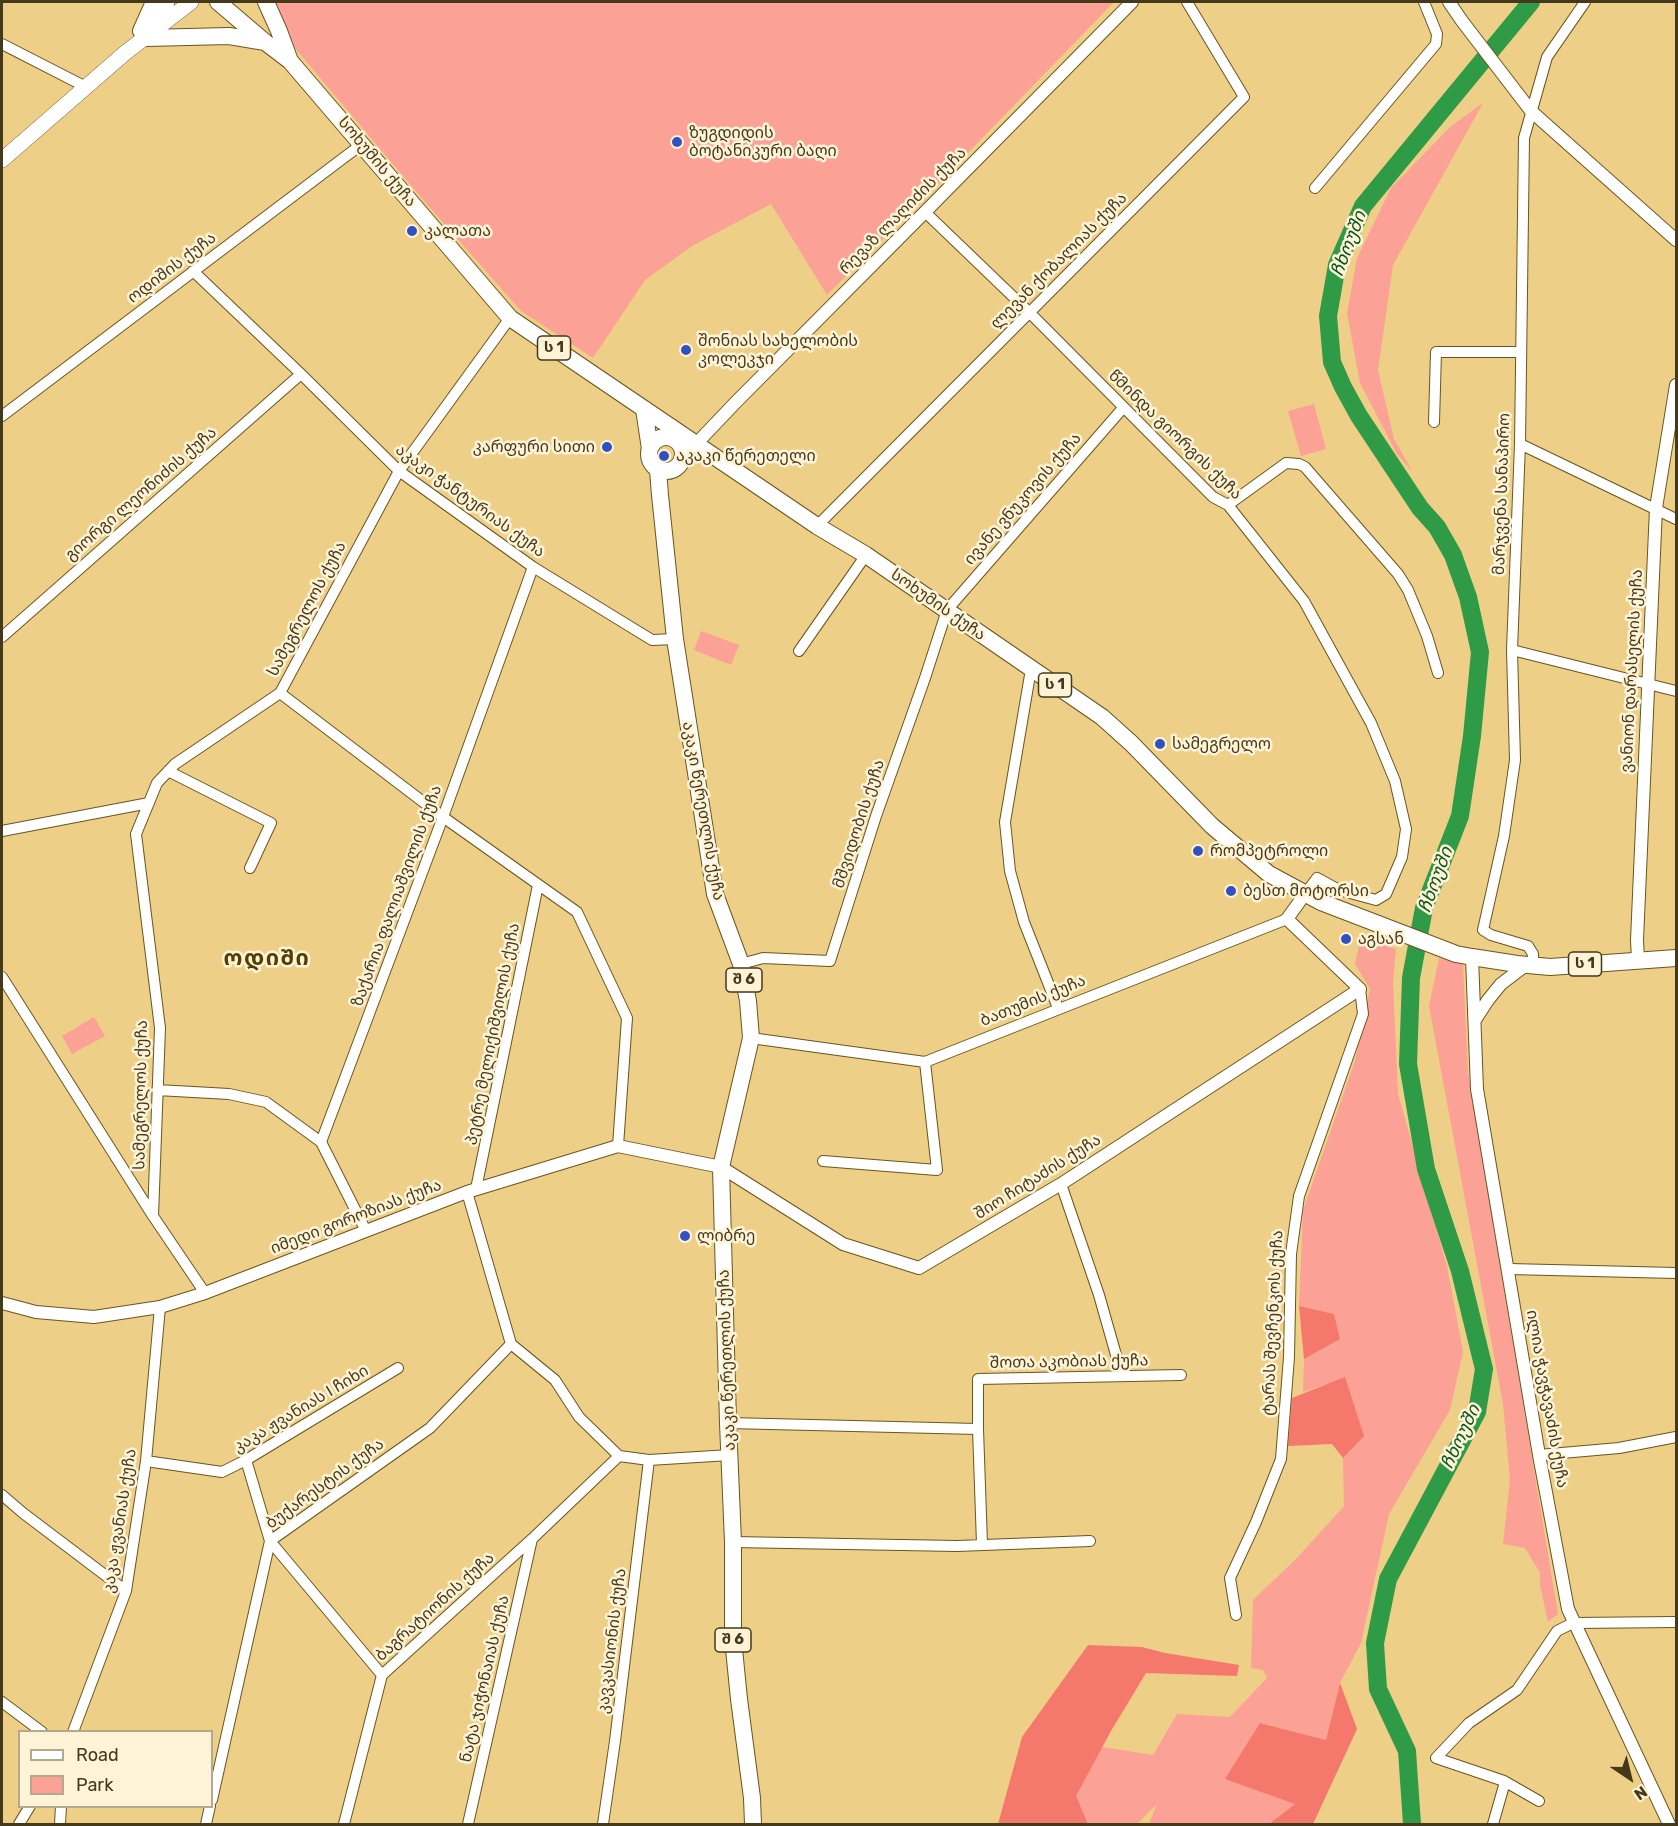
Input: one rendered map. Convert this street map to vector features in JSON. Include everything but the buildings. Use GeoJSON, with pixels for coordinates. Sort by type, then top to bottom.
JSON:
{"type":"FeatureCollection","features":[{"type":"Feature","properties":{"kind":"main road"},"geometry":{"type":"LineString","coordinates":[[144,34],[154,2]]}},
{"type":"Feature","properties":{"kind":"main road"},"geometry":{"type":"LineString","coordinates":[[2,160],[125,53],[144,34],[167,2]]}},
{"type":"Feature","properties":{"kind":"main road"},"geometry":{"type":"LineString","coordinates":[[144,34],[191,2]]}},
{"type":"Feature","properties":{"kind":"main road"},"geometry":{"type":"LineString","coordinates":[[217,2],[229,36]]}},
{"type":"Feature","properties":{"kind":"main road","name":"ს 1"},"geometry":{"type":"LineString","coordinates":[[217,2],[290,61]]}},
{"type":"Feature","properties":{"kind":"main road","name":"ს 1"},"geometry":{"type":"LineString","coordinates":[[254,2],[279,31],[290,61]]}},
{"type":"Feature","properties":{"kind":"main road"},"geometry":{"type":"LineString","coordinates":[[266,2],[279,31]]}},
{"type":"Feature","properties":{"kind":"main road"},"geometry":{"type":"LineString","coordinates":[[144,34],[229,36],[265,42]]}},
{"type":"Feature","properties":{"kind":"main road","name":"სოხუმის ქუჩა"},"geometry":{"type":"LineString","coordinates":[[290,61],[510,318],[644,409],[672,434],[702,448],[817,526],[866,555],[1102,717],[1212,826],[1269,874],[1321,902],[1464,955],[1550,967],[1677,958]]}},
{"type":"Feature","properties":{"kind":"main road","name":"შ 6"},"geometry":{"type":"LineString","coordinates":[[644,409],[650,449],[649,457],[652,465],[658,470],[662,510]]}},
{"type":"Feature","properties":{"kind":"main road"},"geometry":{"type":"LineString","coordinates":[[650,449],[658,439],[672,434],[672,438],[682,447],[684,454],[680,464],[672,471],[658,470]]}},
{"type":"Feature","properties":{"kind":"main road","name":"შ 6"},"geometry":{"type":"LineString","coordinates":[[662,510],[668,486],[680,464],[702,448]]}},
{"type":"Feature","properties":{"kind":"main road","name":"შ 6"},"geometry":{"type":"LineString","coordinates":[[668,486],[682,469],[698,456],[702,448]]}},
{"type":"Feature","properties":{"kind":"main road","name":"აკაკი წერეთლის ქუჩა"},"geometry":{"type":"LineString","coordinates":[[662,510],[675,639],[715,894],[741,964],[748,1001],[751,1038],[721,1167],[733,1542],[733,1639],[752,1798],[753,1824]]}},
{"type":"Feature","properties":{"kind":"street","name":"რევაზ ლაღიძის ქუჩა"},"geometry":{"type":"LineString","coordinates":[[702,448],[736,402],[1132,2]]}},
{"type":"Feature","properties":{"kind":"street","name":"ლევან ქობალიას ქუჩა"},"geometry":{"type":"LineString","coordinates":[[817,526],[1244,97],[1186,2]]}},
{"type":"Feature","properties":{"kind":"street"},"geometry":{"type":"LineString","coordinates":[[1315,188],[1436,44],[1437,34],[1424,2]]}},
{"type":"Feature","properties":{"kind":"street"},"geometry":{"type":"LineString","coordinates":[[1449,2],[1531,111],[1677,240]]}},
{"type":"Feature","properties":{"kind":"street","name":"მარჯვენა სანაპირო"},"geometry":{"type":"LineString","coordinates":[[1529,965],[1533,954],[1528,946],[1491,935],[1483,930],[1504,836],[1515,760],[1512,650],[1520,444],[1524,138],[1547,57],[1586,2]]}},
{"type":"Feature","properties":{"kind":"street"},"geometry":{"type":"LineString","coordinates":[[2,44],[87,87]]}},
{"type":"Feature","properties":{"kind":"street","name":"ოდიშის ქუჩა"},"geometry":{"type":"LineString","coordinates":[[2,416],[362,144]]}},
{"type":"Feature","properties":{"kind":"street","name":"წმინდა გიორგის ქუჩა"},"geometry":{"type":"LineString","coordinates":[[926,212],[1213,497],[1228,505],[1304,602],[1365,713],[1395,781],[1406,829],[1402,857],[1386,894],[1376,900],[1339,890],[1317,878],[1305,894]]}},
{"type":"Feature","properties":{"kind":"street","name":"აკაკი ჭანტურიას ქუჩა"},"geometry":{"type":"LineString","coordinates":[[192,272],[301,374],[399,471],[533,567],[652,640],[675,639]]}},
{"type":"Feature","properties":{"kind":"street","name":"სამეგრელოს ქუჩა"},"geometry":{"type":"LineString","coordinates":[[153,1215],[160,1028],[136,834],[148,803],[157,783],[176,764],[280,693],[399,471],[510,318]]}},
{"type":"Feature","properties":{"kind":"street"},"geometry":{"type":"LineString","coordinates":[[1434,422],[1436,352],[1521,352]]}},
{"type":"Feature","properties":{"kind":"street","name":"გიორგი ლეონიძის ქუჩა"},"geometry":{"type":"LineString","coordinates":[[2,637],[301,374]]}},
{"type":"Feature","properties":{"kind":"street","name":"ვანიონ დარასელის ქუჩა"},"geometry":{"type":"LineString","coordinates":[[1638,960],[1647,684],[1656,508],[1677,385]]}},
{"type":"Feature","properties":{"kind":"street","name":"ივანე ვნუკოვის ქუჩა"},"geometry":{"type":"LineString","coordinates":[[947,610],[1123,408]]}},
{"type":"Feature","properties":{"kind":"street"},"geometry":{"type":"LineString","coordinates":[[1520,444],[1677,519]]}},
{"type":"Feature","properties":{"kind":"street"},"geometry":{"type":"LineString","coordinates":[[1228,505],[1286,463],[1305,467],[1398,574],[1408,590],[1427,636],[1438,674]]}},
{"type":"Feature","properties":{"kind":"street"},"geometry":{"type":"LineString","coordinates":[[800,651],[866,555]]}},
{"type":"Feature","properties":{"kind":"street","name":"ზაქარია ფალიაშვილის ქუჩა"},"geometry":{"type":"LineString","coordinates":[[321,1142],[443,817],[533,567]]}},
{"type":"Feature","properties":{"kind":"street","name":"მშვიდობის ქუჩა"},"geometry":{"type":"LineString","coordinates":[[741,964],[763,958],[830,961],[876,816],[947,610]]}},
{"type":"Feature","properties":{"kind":"street"},"geometry":{"type":"LineString","coordinates":[[1512,650],[1677,691]]}},
{"type":"Feature","properties":{"kind":"street"},"geometry":{"type":"LineString","coordinates":[[1031,669],[1005,822],[1010,871],[1024,922],[1058,1008]]}},
{"type":"Feature","properties":{"kind":"street"},"geometry":{"type":"LineString","coordinates":[[280,693],[443,817],[577,912],[627,1018],[618,1146]]}},
{"type":"Feature","properties":{"kind":"street"},"geometry":{"type":"LineString","coordinates":[[168,771],[272,823],[250,868]]}},
{"type":"Feature","properties":{"kind":"street"},"geometry":{"type":"LineString","coordinates":[[2,831],[148,803]]}},
{"type":"Feature","properties":{"kind":"street","name":"პეტრე მელიქიშვილის ქუჩა"},"geometry":{"type":"LineString","coordinates":[[471,1191],[538,885]]}},
{"type":"Feature","properties":{"kind":"street"},"geometry":{"type":"LineString","coordinates":[[1305,894],[1287,920],[1360,989]]}},
{"type":"Feature","properties":{"kind":"street","name":"ბათუმის ქუჩა"},"geometry":{"type":"LineString","coordinates":[[751,1038],[925,1062],[1287,920]]}},
{"type":"Feature","properties":{"kind":"street","name":"ილია ჭავჭავაძის ქუჩა"},"geometry":{"type":"LineString","coordinates":[[1464,955],[1475,1020],[1477,1089],[1539,1455],[1568,1609],[1669,1824]]}},
{"type":"Feature","properties":{"kind":"street"},"geometry":{"type":"LineString","coordinates":[[1475,1020],[1501,984],[1529,965]]}},
{"type":"Feature","properties":{"kind":"street"},"geometry":{"type":"LineString","coordinates":[[2,978],[205,1293]]}},
{"type":"Feature","properties":{"kind":"street","name":"შიო ჩიტაძის ქუჩა"},"geometry":{"type":"LineString","coordinates":[[721,1167],[843,1244],[919,1268],[1061,1184],[1360,989]]}},
{"type":"Feature","properties":{"kind":"street","name":"ტარას შევჩენკოს ქუჩა"},"geometry":{"type":"LineString","coordinates":[[1236,1615],[1230,1578],[1281,1459],[1289,1357],[1291,1254],[1299,1196],[1363,1014],[1360,989]]}},
{"type":"Feature","properties":{"kind":"street"},"geometry":{"type":"LineString","coordinates":[[823,1161],[937,1170],[925,1062]]}},
{"type":"Feature","properties":{"kind":"street"},"geometry":{"type":"LineString","coordinates":[[157,1090],[229,1094],[266,1102],[321,1142],[366,1231]]}},
{"type":"Feature","properties":{"kind":"street","name":"იმედი გოროზიას ქუჩა"},"geometry":{"type":"LineString","coordinates":[[2,1303],[36,1312],[94,1317],[160,1307],[205,1293],[471,1191],[618,1146],[721,1167]]}},
{"type":"Feature","properties":{"kind":"street"},"geometry":{"type":"LineString","coordinates":[[1061,1184],[1099,1294],[1122,1376]]}},
{"type":"Feature","properties":{"kind":"street"},"geometry":{"type":"LineString","coordinates":[[471,1191],[511,1344],[555,1380],[579,1417],[619,1456],[649,1460],[730,1455]]}},
{"type":"Feature","properties":{"kind":"street"},"geometry":{"type":"LineString","coordinates":[[1509,1269],[1677,1273]]}},
{"type":"Feature","properties":{"kind":"street","name":"კაკა ჟვანიას ქუჩა"},"geometry":{"type":"LineString","coordinates":[[74,1730],[126,1591],[146,1461],[160,1307]]}},
{"type":"Feature","properties":{"kind":"street","name":"ბუქარესტის ქუჩა"},"geometry":{"type":"LineString","coordinates":[[213,1796],[270,1541],[430,1428],[511,1344]]}},
{"type":"Feature","properties":{"kind":"street","name":"კაკა ჟვანიას I ჩიხი"},"geometry":{"type":"LineString","coordinates":[[146,1461],[222,1472],[246,1460],[398,1368]]}},
{"type":"Feature","properties":{"kind":"street","name":"შოთა აკობიას ქუჩა"},"geometry":{"type":"LineString","coordinates":[[982,1544],[978,1379],[1181,1375]]}},
{"type":"Feature","properties":{"kind":"street"},"geometry":{"type":"LineString","coordinates":[[728,1423],[978,1429]]}},
{"type":"Feature","properties":{"kind":"street"},"geometry":{"type":"LineString","coordinates":[[1539,1455],[1619,1448],[1677,1437]]}},
{"type":"Feature","properties":{"kind":"street","name":"ბაგრატიონის ქუჩა"},"geometry":{"type":"LineString","coordinates":[[344,1824],[382,1675],[532,1539],[619,1456]]}},
{"type":"Feature","properties":{"kind":"street"},"geometry":{"type":"LineString","coordinates":[[246,1460],[270,1541],[382,1675]]}},
{"type":"Feature","properties":{"kind":"street","name":"კავკასიონის ქუჩა"},"geometry":{"type":"LineString","coordinates":[[603,1824],[649,1460]]}},
{"type":"Feature","properties":{"kind":"street"},"geometry":{"type":"LineString","coordinates":[[2,1494],[22,1513],[126,1591]]}},
{"type":"Feature","properties":{"kind":"street","name":"ნატა ჯიჭონაიას ქუჩა"},"geometry":{"type":"LineString","coordinates":[[468,1824],[532,1539]]}},
{"type":"Feature","properties":{"kind":"street"},"geometry":{"type":"LineString","coordinates":[[733,1542],[957,1546],[1090,1541]]}},
{"type":"Feature","properties":{"kind":"street"},"geometry":{"type":"LineString","coordinates":[[1539,1801],[1505,1782],[1436,1758],[1469,1723],[1518,1690],[1557,1631],[1573,1623],[1677,1622]]}},
{"type":"Feature","properties":{"kind":"street"},"geometry":{"type":"LineString","coordinates":[[2,1702],[41,1730]]}},
{"type":"Feature","properties":{"kind":"street"},"geometry":{"type":"LineString","coordinates":[[1493,1824],[1505,1782]]}},
{"type":"Feature","properties":{"kind":"street"},"geometry":{"type":"LineString","coordinates":[[19,1824],[29,1808]]}},
{"type":"Feature","properties":{"kind":"street"},"geometry":{"type":"LineString","coordinates":[[60,1824],[61,1808]]}},
{"type":"Feature","properties":{"kind":"street"},"geometry":{"type":"LineString","coordinates":[[206,1824],[210,1808]]}},
{"type":"Feature","properties":{"kind":"green space","name":"ზუგდიდის ბოტანიკური ბაღი"},"geometry":{"type":"Polygon","coordinates":[[[274,2],[1114,2],[827,295],[771,204],[692,246],[645,280],[593,358],[521,311],[288,40],[274,2]]]}},
{"type":"Feature","properties":{"kind":"green space"},"geometry":{"type":"Polygon","coordinates":[[[1483,103],[1393,265],[1378,370],[1394,439],[1412,471],[1397,454],[1360,383],[1347,313],[1357,258],[1391,188],[1451,126],[1483,103]]]}},
{"type":"Feature","properties":{"kind":"green space"},"geometry":{"type":"Polygon","coordinates":[[[1314,404],[1326,449],[1301,456],[1288,411],[1314,404]]]}},
{"type":"Feature","properties":{"kind":"green space"},"geometry":{"type":"Polygon","coordinates":[[[701,631],[739,645],[731,665],[694,650],[701,631]]]}},
{"type":"Feature","properties":{"kind":"green space"},"geometry":{"type":"Polygon","coordinates":[[[1361,937],[1396,949],[1393,982],[1398,1094],[1447,1266],[1463,1352],[1450,1410],[1389,1514],[1361,1643],[1340,1683],[1326,1740],[1261,1723],[1295,1804],[1269,1824],[1149,1824],[1157,1804],[1137,1824],[1088,1824],[1075,1797],[1090,1759],[1103,1747],[1153,1755],[1177,1714],[1230,1717],[1267,1678],[1263,1670],[1251,1668],[1253,1600],[1297,1558],[1344,1506],[1343,1458],[1363,1436],[1345,1378],[1303,1392],[1304,1359],[1340,1339],[1334,1314],[1299,1306],[1303,1210],[1355,1061],[1370,989],[1355,964],[1361,937]]]}},
{"type":"Feature","properties":{"kind":"green space"},"geometry":{"type":"Polygon","coordinates":[[[1439,958],[1463,964],[1468,1072],[1558,1614],[1548,1622],[1540,1585],[1540,1573],[1525,1548],[1503,1544],[1510,1480],[1503,1404],[1429,1006],[1439,958]]]}},
{"type":"Feature","properties":{"kind":"green space"},"geometry":{"type":"Polygon","coordinates":[[[94,1017],[105,1036],[72,1054],[62,1036],[94,1017]]]}},
{"type":"Feature","properties":{"kind":"shaded area"},"geometry":{"type":"Polygon","coordinates":[[[1299,1306],[1334,1314],[1340,1339],[1304,1359],[1299,1306]]]}},
{"type":"Feature","properties":{"kind":"shaded area"},"geometry":{"type":"Polygon","coordinates":[[[1345,1377],[1364,1436],[1343,1458],[1332,1444],[1288,1446],[1292,1398],[1345,1377]]]}},
{"type":"Feature","properties":{"kind":"shaded area"},"geometry":{"type":"Polygon","coordinates":[[[1088,1645],[1142,1647],[1239,1665],[1237,1676],[1146,1673],[1076,1796],[1088,1824],[998,1824],[1022,1737],[1088,1645]]]}},
{"type":"Feature","properties":{"kind":"shaded area"},"geometry":{"type":"Polygon","coordinates":[[[1340,1683],[1357,1729],[1313,1824],[1269,1824],[1295,1804],[1225,1779],[1260,1723],[1326,1740],[1340,1683]]]}},
{"type":"Feature","properties":{"kind":"waterway","name":"ჩხოუში"},"geometry":{"type":"LineString","coordinates":[[1412,1824],[1407,1751],[1378,1689],[1375,1643],[1388,1579],[1477,1412],[1484,1369],[1460,1271],[1426,1169],[1408,1064],[1411,978],[1424,908],[1460,816],[1472,736],[1480,652],[1468,597],[1453,555],[1437,527],[1420,508],[1359,416],[1343,387],[1332,362],[1328,316],[1337,265],[1363,206],[1531,2]]}},
{"type":"Feature","properties":{"kind":"place","name":"ზუგდიდის ბოტანიკური ბაღი"},"geometry":{"type":"Point","coordinates":[677,142]}},
{"type":"Feature","properties":{"kind":"place","name":"კალათა"},"geometry":{"type":"Point","coordinates":[412,231]}},
{"type":"Feature","properties":{"kind":"place","name":"შონიას სახელობის კოლეკჯი"},"geometry":{"type":"Point","coordinates":[686,350]}},
{"type":"Feature","properties":{"kind":"place","name":"კარფური სითი"},"geometry":{"type":"Point","coordinates":[607,447]}},
{"type":"Feature","properties":{"kind":"place","name":"აკაკი წერეთელი"},"geometry":{"type":"Point","coordinates":[664,456]}},
{"type":"Feature","properties":{"kind":"place","name":"სამეგრელო"},"geometry":{"type":"Point","coordinates":[1160,744]}},
{"type":"Feature","properties":{"kind":"place","name":"რომპეტროლი"},"geometry":{"type":"Point","coordinates":[1198,851]}},
{"type":"Feature","properties":{"kind":"place","name":"ბესთ მოტორსი"},"geometry":{"type":"Point","coordinates":[1231,891]}},
{"type":"Feature","properties":{"kind":"place","name":"აგსან"},"geometry":{"type":"Point","coordinates":[1346,939]}},
{"type":"Feature","properties":{"kind":"place","name":"ლიბრე"},"geometry":{"type":"Point","coordinates":[685,1236]}},
{"type":"Feature","properties":{"kind":"district","name":"ოდიში"},"geometry":{"type":"Point","coordinates":[267,959]}}]}
